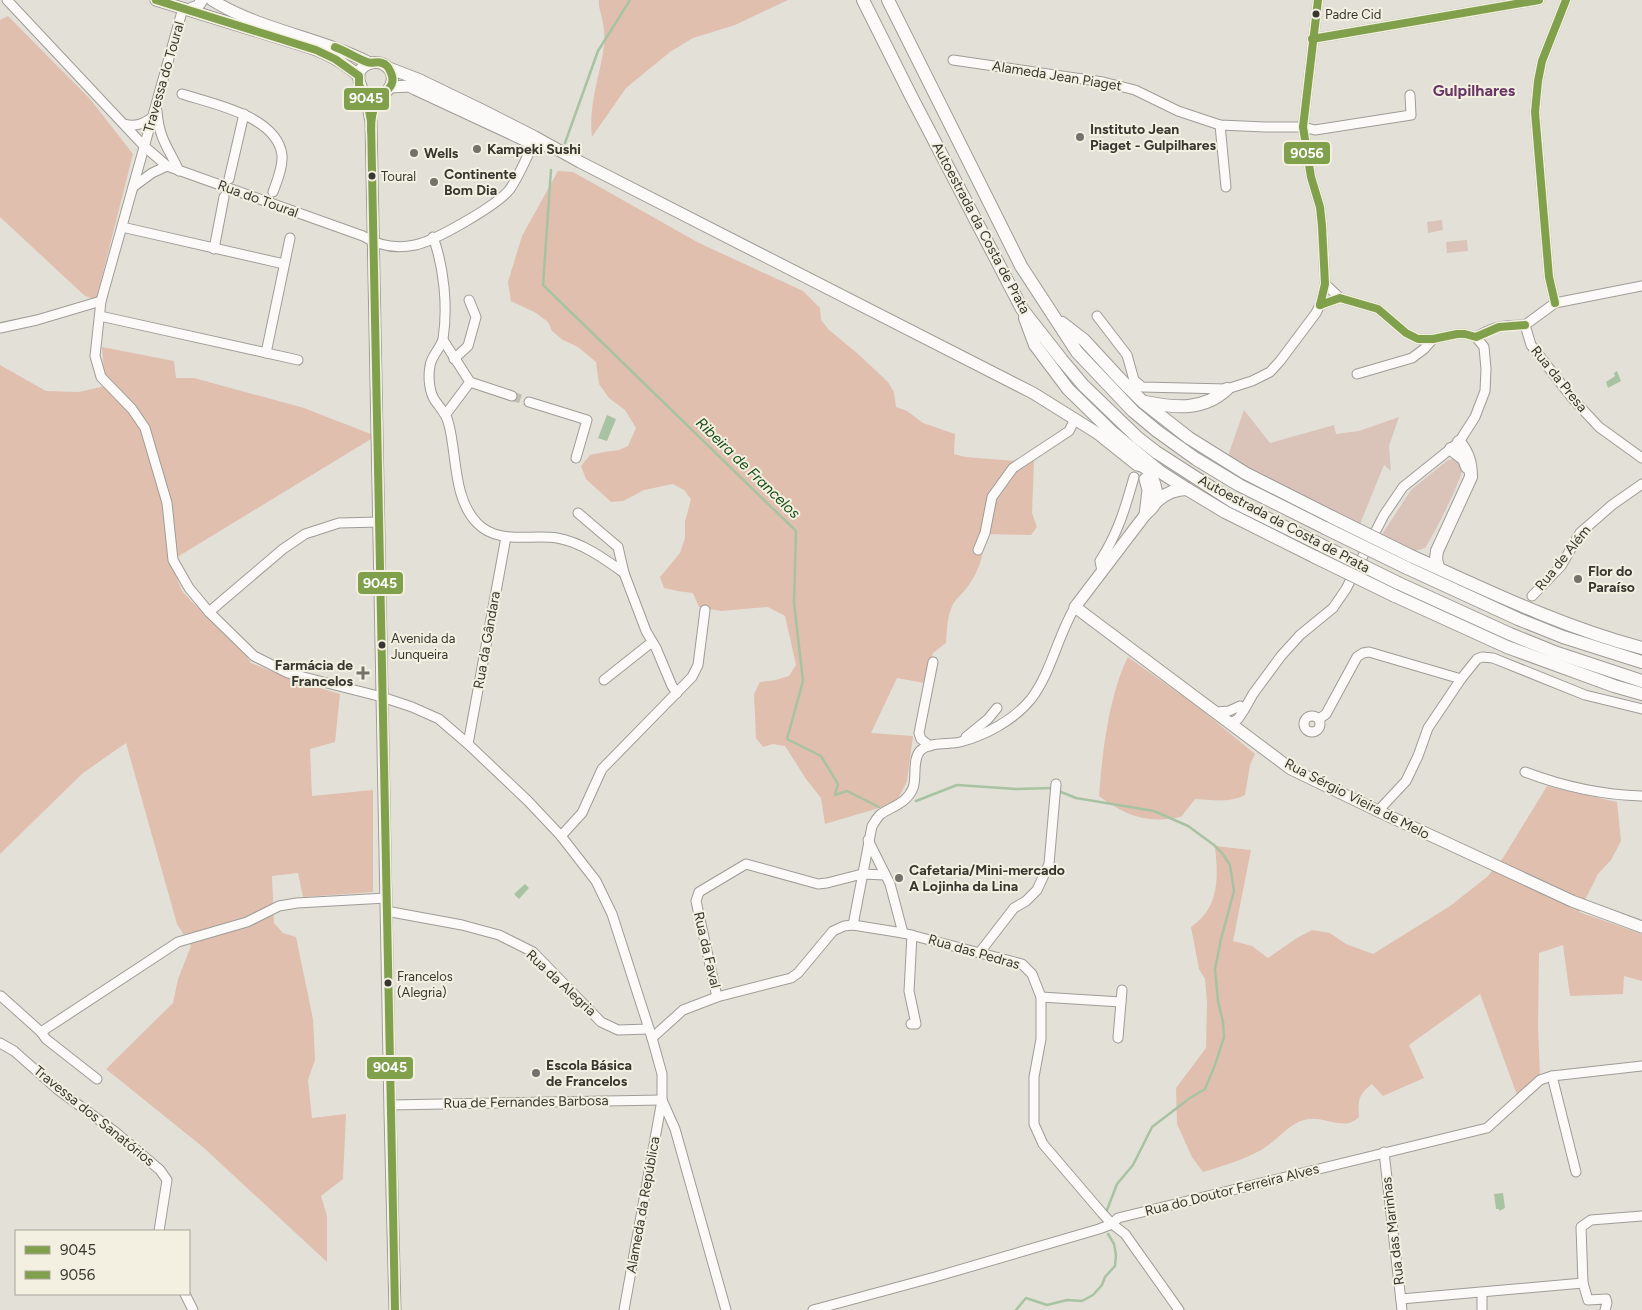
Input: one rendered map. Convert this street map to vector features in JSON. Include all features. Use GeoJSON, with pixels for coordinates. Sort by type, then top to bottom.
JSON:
{"type":"FeatureCollection","features":[{"type":"Feature","properties":{"kind":"highway","name":"Autoestrada da Costa de Prata"},"geometry":{"type":"LineString","coordinates":[[863,0],[1022,309],[1083,385],[1128,428],[1156,452],[1232,500],[1320,544],[1396,589],[1549,650],[1642,680]]}},
{"type":"Feature","properties":{"kind":"highway","name":"Autoestrada da Costa de Prata"},"geometry":{"type":"LineString","coordinates":[[888,0],[1021,266],[1077,352],[1134,411],[1157,431],[1189,454],[1239,485],[1328,522]]}},
{"type":"Feature","properties":{"kind":"highway"},"geometry":{"type":"LineString","coordinates":[[1022,309],[1035,345],[1068,389],[1113,433],[1159,471],[1187,489],[1225,512],[1315,557],[1396,589],[1507,647],[1614,686],[1642,694]]}},
{"type":"Feature","properties":{"kind":"highway"},"geometry":{"type":"LineString","coordinates":[[1052,316],[1084,340],[1143,402],[1183,434],[1328,522],[1412,561],[1518,619],[1563,637],[1642,662]]}},
{"type":"Feature","properties":{"kind":"highway"},"geometry":{"type":"LineString","coordinates":[[1143,402],[1167,406],[1192,405],[1212,401],[1227,389]]}},
{"type":"Feature","properties":{"kind":"highway"},"geometry":{"type":"LineString","coordinates":[[1412,561],[1424,556],[1430,550],[1466,476],[1467,467],[1455,445]]}},
{"type":"Feature","properties":{"kind":"highway"},"geometry":{"type":"LineString","coordinates":[[1438,568],[1437,551],[1471,477],[1469,456],[1455,445]]}},
{"type":"Feature","properties":{"kind":"highway"},"geometry":{"type":"LineString","coordinates":[[1156,501],[1171,492],[1187,489]]}},
{"type":"Feature","properties":{"kind":"highway"},"geometry":{"type":"LineString","coordinates":[[1412,561],[1438,568],[1525,608],[1642,648]]}},
{"type":"Feature","properties":{"kind":"main road"},"geometry":{"type":"LineString","coordinates":[[156,0],[182,6],[331,55],[359,76]]}},
{"type":"Feature","properties":{"kind":"main road"},"geometry":{"type":"LineString","coordinates":[[182,6],[198,6],[202,0]]}},
{"type":"Feature","properties":{"kind":"main road"},"geometry":{"type":"LineString","coordinates":[[212,0],[225,8],[257,21],[339,48],[370,63],[380,63],[482,110],[564,154],[1025,389],[1075,419],[1137,464],[1145,467],[1150,472],[1155,485],[1156,501],[1152,509],[1145,515],[1075,607]]}},
{"type":"Feature","properties":{"kind":"main road"},"geometry":{"type":"LineString","coordinates":[[370,63],[362,68],[358,80],[367,100],[370,121],[374,243],[395,1310]]}},
{"type":"Feature","properties":{"kind":"main road"},"geometry":{"type":"LineString","coordinates":[[370,121],[381,96],[391,87],[393,78],[389,68]]}},
{"type":"Feature","properties":{"kind":"main road"},"geometry":{"type":"LineString","coordinates":[[391,87],[415,88],[533,144],[564,154]]}},
{"type":"Feature","properties":{"kind":"main road"},"geometry":{"type":"LineString","coordinates":[[361,89],[370,96],[381,96]]}},
{"type":"Feature","properties":{"kind":"main road"},"geometry":{"type":"LineString","coordinates":[[1137,464],[1148,490],[1145,515]]}},
{"type":"Feature","properties":{"kind":"main road","name":"Rua Sérgio Vieira de Melo"},"geometry":{"type":"LineString","coordinates":[[1075,607],[1291,769],[1378,812],[1572,901],[1642,927]]}},
{"type":"Feature","properties":{"kind":"street","name":"Rua do Toural"},"geometry":{"type":"LineString","coordinates":[[7,0],[144,146],[167,166],[363,236],[374,243],[388,247],[413,246],[464,222],[500,199],[510,189],[533,144]]}},
{"type":"Feature","properties":{"kind":"street"},"geometry":{"type":"LineString","coordinates":[[1097,316],[1127,355],[1134,380],[1142,387],[1227,389],[1252,381],[1270,372],[1316,313],[1325,284],[1322,226],[1320,207],[1311,177],[1303,127],[1312,38],[1318,0]]}},
{"type":"Feature","properties":{"kind":"street"},"geometry":{"type":"LineString","coordinates":[[1312,38],[1539,0]]}},
{"type":"Feature","properties":{"kind":"street"},"geometry":{"type":"LineString","coordinates":[[1555,303],[1549,277],[1535,112],[1542,61],[1566,0]]}},
{"type":"Feature","properties":{"kind":"street","name":"Travessa do Toural"},"geometry":{"type":"LineString","coordinates":[[144,146],[157,104],[182,6]]}},
{"type":"Feature","properties":{"kind":"street","name":"Alameda Jean Piaget"},"geometry":{"type":"LineString","coordinates":[[953,60],[1103,82],[1135,90],[1178,111],[1220,125],[1303,127],[1315,130],[1410,115],[1410,95]]}},
{"type":"Feature","properties":{"kind":"street"},"geometry":{"type":"LineString","coordinates":[[182,94],[244,114],[269,131],[277,140],[282,154],[282,165],[273,192]]}},
{"type":"Feature","properties":{"kind":"street"},"geometry":{"type":"LineString","coordinates":[[157,104],[159,130],[179,171]]}},
{"type":"Feature","properties":{"kind":"street"},"geometry":{"type":"LineString","coordinates":[[228,179],[244,114]]}},
{"type":"Feature","properties":{"kind":"street"},"geometry":{"type":"LineString","coordinates":[[124,124],[138,125],[145,123],[153,117]]}},
{"type":"Feature","properties":{"kind":"street"},"geometry":{"type":"LineString","coordinates":[[1220,125],[1226,187]]}},
{"type":"Feature","properties":{"kind":"street"},"geometry":{"type":"LineString","coordinates":[[144,146],[101,301],[96,356],[101,377],[132,410],[145,428],[167,503],[173,560],[189,588],[209,612],[254,656],[288,673],[382,697],[412,707],[438,719],[468,744],[528,801],[561,836],[596,881],[612,914],[650,1033],[662,1074],[662,1100],[675,1129],[726,1310]]}},
{"type":"Feature","properties":{"kind":"street"},"geometry":{"type":"LineString","coordinates":[[132,188],[152,172],[167,166]]}},
{"type":"Feature","properties":{"kind":"street"},"geometry":{"type":"LineString","coordinates":[[214,249],[224,197]]}},
{"type":"Feature","properties":{"kind":"street"},"geometry":{"type":"LineString","coordinates":[[122,227],[284,264]]}},
{"type":"Feature","properties":{"kind":"street"},"geometry":{"type":"LineString","coordinates":[[433,237],[442,266],[444,308],[442,340],[430,364],[430,386],[435,401],[446,414],[450,426],[460,490],[467,509],[477,523],[490,531],[506,537],[557,538],[576,543],[624,573]]}},
{"type":"Feature","properties":{"kind":"street"},"geometry":{"type":"LineString","coordinates":[[266,352],[290,238]]}},
{"type":"Feature","properties":{"kind":"street"},"geometry":{"type":"LineString","coordinates":[[1231,723],[1238,719],[1242,708],[1281,656],[1300,635],[1333,608],[1346,589],[1384,515],[1404,487],[1455,445],[1475,417],[1485,392],[1486,369],[1484,347],[1476,338],[1457,334],[1433,340],[1418,339],[1406,333],[1378,309],[1340,298],[1325,284]]}},
{"type":"Feature","properties":{"kind":"street"},"geometry":{"type":"LineString","coordinates":[[1476,338],[1491,329],[1506,325],[1525,325],[1555,303],[1642,286]]}},
{"type":"Feature","properties":{"kind":"street"},"geometry":{"type":"LineString","coordinates":[[1320,305],[1340,298]]}},
{"type":"Feature","properties":{"kind":"street"},"geometry":{"type":"LineString","coordinates":[[454,359],[468,346],[476,317],[469,300]]}},
{"type":"Feature","properties":{"kind":"street"},"geometry":{"type":"LineString","coordinates":[[0,328],[37,320],[101,301]]}},
{"type":"Feature","properties":{"kind":"street"},"geometry":{"type":"LineString","coordinates":[[100,316],[298,360]]}},
{"type":"Feature","properties":{"kind":"street","name":"Rua da Presa"},"geometry":{"type":"LineString","coordinates":[[1525,325],[1531,346],[1573,398],[1599,427],[1642,458]]}},
{"type":"Feature","properties":{"kind":"street"},"geometry":{"type":"LineString","coordinates":[[442,340],[470,382],[512,396]]}},
{"type":"Feature","properties":{"kind":"street"},"geometry":{"type":"LineString","coordinates":[[1357,374],[1412,358],[1433,340]]}},
{"type":"Feature","properties":{"kind":"street"},"geometry":{"type":"LineString","coordinates":[[446,414],[470,382]]}},
{"type":"Feature","properties":{"kind":"street"},"geometry":{"type":"LineString","coordinates":[[529,402],[587,420],[576,458]]}},
{"type":"Feature","properties":{"kind":"street"},"geometry":{"type":"LineString","coordinates":[[978,550],[985,533],[992,497],[1013,468],[1069,431],[1075,419]]}},
{"type":"Feature","properties":{"kind":"street"},"geometry":{"type":"LineString","coordinates":[[1102,571],[1100,561],[1120,524],[1134,477]]}},
{"type":"Feature","properties":{"kind":"street","name":"Rua de Além"},"geometry":{"type":"LineString","coordinates":[[1532,596],[1561,566],[1580,532],[1612,505],[1642,484]]}},
{"type":"Feature","properties":{"kind":"street"},"geometry":{"type":"LineString","coordinates":[[578,513],[618,547],[624,573],[646,631],[677,693]]}},
{"type":"Feature","properties":{"kind":"street"},"geometry":{"type":"LineString","coordinates":[[209,612],[283,549],[305,534],[339,523],[379,522]]}},
{"type":"Feature","properties":{"kind":"street","name":"Rua da Gândara"},"geometry":{"type":"LineString","coordinates":[[468,744],[506,537]]}},
{"type":"Feature","properties":{"kind":"street"},"geometry":{"type":"LineString","coordinates":[[650,1033],[683,1010],[717,997],[791,978],[798,973],[834,931],[844,926],[852,925],[872,826],[880,815],[906,799],[913,787],[917,758],[920,751],[930,746],[960,742],[986,732],[1010,718],[1031,698],[1050,664],[1066,622],[1075,607]]}},
{"type":"Feature","properties":{"kind":"street"},"geometry":{"type":"LineString","coordinates":[[561,836],[582,814],[602,769],[692,678],[698,665],[705,610]]}},
{"type":"Feature","properties":{"kind":"street"},"geometry":{"type":"LineString","coordinates":[[604,680],[652,642]]}},
{"type":"Feature","properties":{"kind":"street"},"geometry":{"type":"LineString","coordinates":[[1319,719],[1326,714],[1357,658],[1363,653],[1369,652],[1461,679]]}},
{"type":"Feature","properties":{"kind":"street"},"geometry":{"type":"LineString","coordinates":[[1378,812],[1406,781],[1428,728],[1461,679],[1477,659],[1482,656],[1487,656],[1584,695],[1642,709]]}},
{"type":"Feature","properties":{"kind":"street"},"geometry":{"type":"LineString","coordinates":[[930,746],[921,740],[919,734],[933,662]]}},
{"type":"Feature","properties":{"kind":"street"},"geometry":{"type":"LineString","coordinates":[[960,742],[988,719],[997,708]]}},
{"type":"Feature","properties":{"kind":"street"},"geometry":{"type":"LineString","coordinates":[[1217,712],[1242,708]]}},
{"type":"Feature","properties":{"kind":"street"},"geometry":{"type":"LineString","coordinates":[[1242,708],[1246,734]]}},
{"type":"Feature","properties":{"kind":"street"},"geometry":{"type":"LineString","coordinates":[[1525,772],[1550,781],[1611,794],[1642,796]]}},
{"type":"Feature","properties":{"kind":"street"},"geometry":{"type":"LineString","coordinates":[[980,952],[1014,908],[1026,901],[1036,890],[1049,864],[1056,787]]}},
{"type":"Feature","properties":{"kind":"street"},"geometry":{"type":"LineString","coordinates":[[868,840],[890,884],[907,934],[909,991],[916,1024],[911,1024]]}},
{"type":"Feature","properties":{"kind":"street","name":"Rua da Faval"},"geometry":{"type":"LineString","coordinates":[[717,997],[696,901],[699,892],[746,864],[818,884],[862,874],[885,875]]}},
{"type":"Feature","properties":{"kind":"street"},"geometry":{"type":"LineString","coordinates":[[41,1032],[178,942],[247,922],[278,906],[297,903],[386,898]]}},
{"type":"Feature","properties":{"kind":"street","name":"Rua da Alegria"},"geometry":{"type":"LineString","coordinates":[[386,911],[462,925],[499,935],[533,952],[602,1022],[618,1030],[650,1033]]}},
{"type":"Feature","properties":{"kind":"street","name":"Rua das Pedras"},"geometry":{"type":"LineString","coordinates":[[852,925],[907,934],[980,952],[1022,964],[1032,974],[1041,997],[1041,1039],[1034,1077],[1034,1124],[1043,1144],[1112,1224],[1125,1234],[1179,1310]]}},
{"type":"Feature","properties":{"kind":"street"},"geometry":{"type":"LineString","coordinates":[[1118,1038],[1122,990]]}},
{"type":"Feature","properties":{"kind":"street"},"geometry":{"type":"LineString","coordinates":[[1,996],[41,1032],[46,1039],[97,1079]]}},
{"type":"Feature","properties":{"kind":"street"},"geometry":{"type":"LineString","coordinates":[[1041,997],[1121,1002]]}},
{"type":"Feature","properties":{"kind":"street","name":"Travessa dos Sanatórios"},"geometry":{"type":"LineString","coordinates":[[0,1043],[14,1051],[57,1089],[114,1131],[160,1170],[167,1180],[159,1230]]}},
{"type":"Feature","properties":{"kind":"street","name":"Rua do Doutor Ferreira Alves"},"geometry":{"type":"LineString","coordinates":[[813,1310],[935,1277],[1112,1224],[1118,1218],[1487,1128],[1540,1080],[1552,1076],[1642,1066]]}},
{"type":"Feature","properties":{"kind":"street"},"geometry":{"type":"LineString","coordinates":[[1552,1076],[1576,1172]]}},
{"type":"Feature","properties":{"kind":"street","name":"Rua de Fernandes Barbosa"},"geometry":{"type":"LineString","coordinates":[[390,1105],[662,1100]]}},
{"type":"Feature","properties":{"kind":"street","name":"Alameda da República"},"geometry":{"type":"LineString","coordinates":[[624,1310],[662,1100]]}},
{"type":"Feature","properties":{"kind":"street","name":"Rua das Marinhas"},"geometry":{"type":"LineString","coordinates":[[1384,1152],[1402,1310]]}},
{"type":"Feature","properties":{"kind":"street"},"geometry":{"type":"LineString","coordinates":[[1605,1310],[1606,1299],[1588,1300],[1584,1283],[1581,1227],[1591,1220],[1642,1216]]}},
{"type":"Feature","properties":{"kind":"street"},"geometry":{"type":"LineString","coordinates":[[1401,1299],[1584,1283]]}},
{"type":"Feature","properties":{"kind":"street"},"geometry":{"type":"LineString","coordinates":[[1482,1293],[1482,1310]]}},
{"type":"Feature","properties":{"kind":"street"},"geometry":{"type":"LineString","coordinates":[[186,1295],[193,1310]]}},
{"type":"Feature","properties":{"kind":"shaded area"},"geometry":{"type":"Polygon","coordinates":[[[599,0],[788,0],[735,25],[693,38],[670,52],[626,88],[592,137],[593,102],[604,43],[604,29],[599,0]]]}},
{"type":"Feature","properties":{"kind":"shaded area"},"geometry":{"type":"Polygon","coordinates":[[[8,16],[90,99],[133,154],[96,300],[85,296],[0,217],[0,20],[8,16]]]}},
{"type":"Feature","properties":{"kind":"shaded area"},"geometry":{"type":"Polygon","coordinates":[[[558,171],[573,172],[699,243],[803,291],[820,308],[821,320],[829,330],[888,382],[894,392],[896,407],[907,411],[923,423],[955,434],[954,454],[965,457],[1016,461],[1028,456],[1034,461],[1032,513],[1037,527],[1031,535],[984,534],[982,556],[977,570],[966,589],[953,604],[948,618],[946,643],[933,653],[924,683],[897,678],[871,733],[913,736],[907,781],[896,803],[825,824],[821,798],[806,779],[785,746],[773,744],[763,747],[756,738],[754,694],[760,682],[789,676],[796,665],[785,616],[768,607],[721,611],[699,607],[693,593],[664,588],[660,577],[680,553],[685,538],[685,522],[691,499],[684,490],[673,484],[644,490],[623,501],[611,502],[586,479],[581,466],[590,455],[619,450],[628,446],[636,428],[625,410],[609,398],[599,384],[596,362],[578,347],[563,340],[552,331],[548,322],[536,313],[511,301],[508,282],[522,236],[558,171]]]}},
{"type":"Feature","properties":{"kind":"shaded area"},"geometry":{"type":"Polygon","coordinates":[[[1442,220],[1443,230],[1428,233],[1427,222],[1442,220]]]}},
{"type":"Feature","properties":{"kind":"shaded area"},"geometry":{"type":"Polygon","coordinates":[[[1467,240],[1468,251],[1447,253],[1446,242],[1467,240]]]}},
{"type":"Feature","properties":{"kind":"shaded area"},"geometry":{"type":"Polygon","coordinates":[[[102,347],[174,361],[176,378],[194,378],[304,408],[376,436],[174,559],[175,574],[182,591],[240,647],[251,663],[296,681],[340,694],[335,742],[310,749],[312,796],[373,790],[373,892],[303,897],[298,873],[272,876],[274,923],[283,933],[296,937],[313,1019],[315,1060],[308,1080],[312,1118],[346,1114],[343,1179],[321,1196],[327,1216],[327,1262],[204,1148],[106,1069],[173,1003],[178,979],[191,946],[177,924],[126,743],[83,773],[0,854],[0,365],[46,391],[79,392],[105,386],[102,347]]]}},
{"type":"Feature","properties":{"kind":"shaded area"},"geometry":{"type":"Polygon","coordinates":[[[1617,371],[1621,381],[1608,388],[1606,382],[1615,376],[1614,373],[1617,371]]]}},
{"type":"Feature","properties":{"kind":"shaded area"},"geometry":{"type":"Polygon","coordinates":[[[1244,410],[1270,443],[1334,425],[1336,434],[1359,431],[1399,417],[1389,446],[1391,471],[1384,465],[1360,524],[1259,475],[1228,456],[1244,410]]]}},
{"type":"Feature","properties":{"kind":"shaded area"},"geometry":{"type":"Polygon","coordinates":[[[607,415],[616,419],[607,441],[598,438],[607,415]]]}},
{"type":"Feature","properties":{"kind":"shaded area"},"geometry":{"type":"Polygon","coordinates":[[[1448,460],[1459,461],[1462,469],[1461,475],[1425,548],[1415,551],[1381,536],[1411,490],[1448,460]]]}},
{"type":"Feature","properties":{"kind":"shaded area"},"geometry":{"type":"Polygon","coordinates":[[[1128,657],[1199,708],[1255,754],[1250,765],[1245,795],[1227,800],[1195,799],[1181,817],[1169,819],[1137,817],[1118,809],[1099,796],[1104,744],[1111,706],[1121,672],[1128,657]]]}},
{"type":"Feature","properties":{"kind":"shaded area"},"geometry":{"type":"Polygon","coordinates":[[[1547,786],[1617,802],[1621,841],[1611,860],[1598,874],[1579,912],[1642,934],[1642,981],[1624,976],[1623,994],[1570,996],[1563,945],[1539,953],[1538,1027],[1540,1074],[1517,1095],[1480,994],[1409,1045],[1424,1078],[1383,1096],[1372,1084],[1361,1095],[1359,1117],[1353,1121],[1340,1123],[1311,1119],[1298,1122],[1254,1154],[1203,1172],[1192,1157],[1177,1124],[1176,1088],[1206,1048],[1207,1003],[1205,979],[1199,969],[1191,927],[1205,914],[1213,898],[1216,881],[1215,846],[1251,850],[1233,941],[1252,946],[1268,958],[1312,930],[1330,933],[1346,944],[1373,954],[1450,906],[1487,877],[1503,858],[1547,786]]]}},
{"type":"Feature","properties":{"kind":"shaded area"},"geometry":{"type":"Polygon","coordinates":[[[525,884],[529,888],[519,899],[514,894],[525,884]]]}},
{"type":"Feature","properties":{"kind":"shaded area"},"geometry":{"type":"Polygon","coordinates":[[[1503,1193],[1505,1208],[1499,1211],[1499,1209],[1496,1209],[1494,1194],[1503,1193]]]}},
{"type":"Feature","properties":{"kind":"waterway","name":"Ribeira de Francelos"},"geometry":{"type":"LineString","coordinates":[[565,143],[598,51],[630,0]]}},
{"type":"Feature","properties":{"kind":"waterway","name":"Ribeira de Francelos"},"geometry":{"type":"LineString","coordinates":[[551,170],[543,285],[796,531],[794,603],[803,681],[787,739],[821,756],[838,784],[835,795],[847,791],[879,807]]}},
{"type":"Feature","properties":{"kind":"waterway","name":"Ribeira de Francelos"},"geometry":{"type":"LineString","coordinates":[[916,801],[957,785],[1016,789],[1053,788]]}},
{"type":"Feature","properties":{"kind":"waterway","name":"Ribeira de Francelos"},"geometry":{"type":"LineString","coordinates":[[1058,789],[1076,798],[1154,811],[1188,826],[1222,853],[1230,865],[1234,891],[1215,969],[1224,1037],[1215,1065],[1205,1089],[1152,1127],[1133,1165],[1117,1184],[1107,1210]]}},
{"type":"Feature","properties":{"kind":"waterway","name":"Ribeira de Francelos"},"geometry":{"type":"LineString","coordinates":[[1016,1310],[1026,1298],[1047,1305],[1067,1300],[1082,1301],[1093,1295],[1115,1266],[1114,1244],[1108,1234]]}},
{"type":"Feature","properties":{"kind":"tunnel"},"geometry":{"type":"LineString","coordinates":[[512,396],[529,402]]}},
{"type":"Feature","properties":{"kind":"transit line","name":"9045"},"geometry":{"type":"LineString","coordinates":[[156,0],[316,50],[335,59],[359,76],[359,85],[367,100],[371,121],[395,1310]]}},
{"type":"Feature","properties":{"kind":"transit line","name":"9056"},"geometry":{"type":"LineString","coordinates":[[1318,0],[1303,127],[1311,177],[1320,207],[1322,226],[1325,284],[1320,305]]}},
{"type":"Feature","properties":{"kind":"transit line","name":"9056"},"geometry":{"type":"LineString","coordinates":[[1312,39],[1539,0]]}},
{"type":"Feature","properties":{"kind":"transit line","name":"9056"},"geometry":{"type":"LineString","coordinates":[[1555,303],[1549,277],[1535,112],[1542,61],[1566,0]]}},
{"type":"Feature","properties":{"kind":"transit line","name":"9045"},"geometry":{"type":"LineString","coordinates":[[335,47],[367,62],[383,64],[390,70],[392,77],[391,85],[376,103],[372,116],[371,130]]}},
{"type":"Feature","properties":{"kind":"transit line","name":"9056"},"geometry":{"type":"LineString","coordinates":[[1320,305],[1340,298],[1378,309],[1406,333],[1418,339],[1433,339],[1457,334],[1476,337],[1499,327],[1525,325]]}},
{"type":"Feature","properties":{"kind":"place","name":"Padre Cid"},"geometry":{"type":"Point","coordinates":[1316,14]}},
{"type":"Feature","properties":{"kind":"place","name":"Instituto Jean Piaget - Gulpilhares"},"geometry":{"type":"Point","coordinates":[1080,137]}},
{"type":"Feature","properties":{"kind":"place","name":"Kampeki Sushi"},"geometry":{"type":"Point","coordinates":[477,149]}},
{"type":"Feature","properties":{"kind":"place","name":"Wells"},"geometry":{"type":"Point","coordinates":[414,153]}},
{"type":"Feature","properties":{"kind":"place","name":"Toural"},"geometry":{"type":"Point","coordinates":[372,176]}},
{"type":"Feature","properties":{"kind":"place","name":"Continente Bom Dia"},"geometry":{"type":"Point","coordinates":[434,182]}},
{"type":"Feature","properties":{"kind":"place","name":"Flor do Paraíso"},"geometry":{"type":"Point","coordinates":[1578,579]}},
{"type":"Feature","properties":{"kind":"place","name":"Avenida da Junqueira"},"geometry":{"type":"Point","coordinates":[382,645]}},
{"type":"Feature","properties":{"kind":"place","name":"Farmácia de Francelos"},"geometry":{"type":"Point","coordinates":[363,673]}},
{"type":"Feature","properties":{"kind":"place","name":"Cafetaria/Mini-mercado A Lojinha da Lina"},"geometry":{"type":"Point","coordinates":[899,878]}},
{"type":"Feature","properties":{"kind":"place","name":"Francelos (Alegria)"},"geometry":{"type":"Point","coordinates":[388,983]}},
{"type":"Feature","properties":{"kind":"place","name":"Escola Básica de Francelos"},"geometry":{"type":"Point","coordinates":[536,1073]}},
{"type":"Feature","properties":{"kind":"district","name":"Gulpilhares"},"geometry":{"type":"Point","coordinates":[1474,90]}}]}
